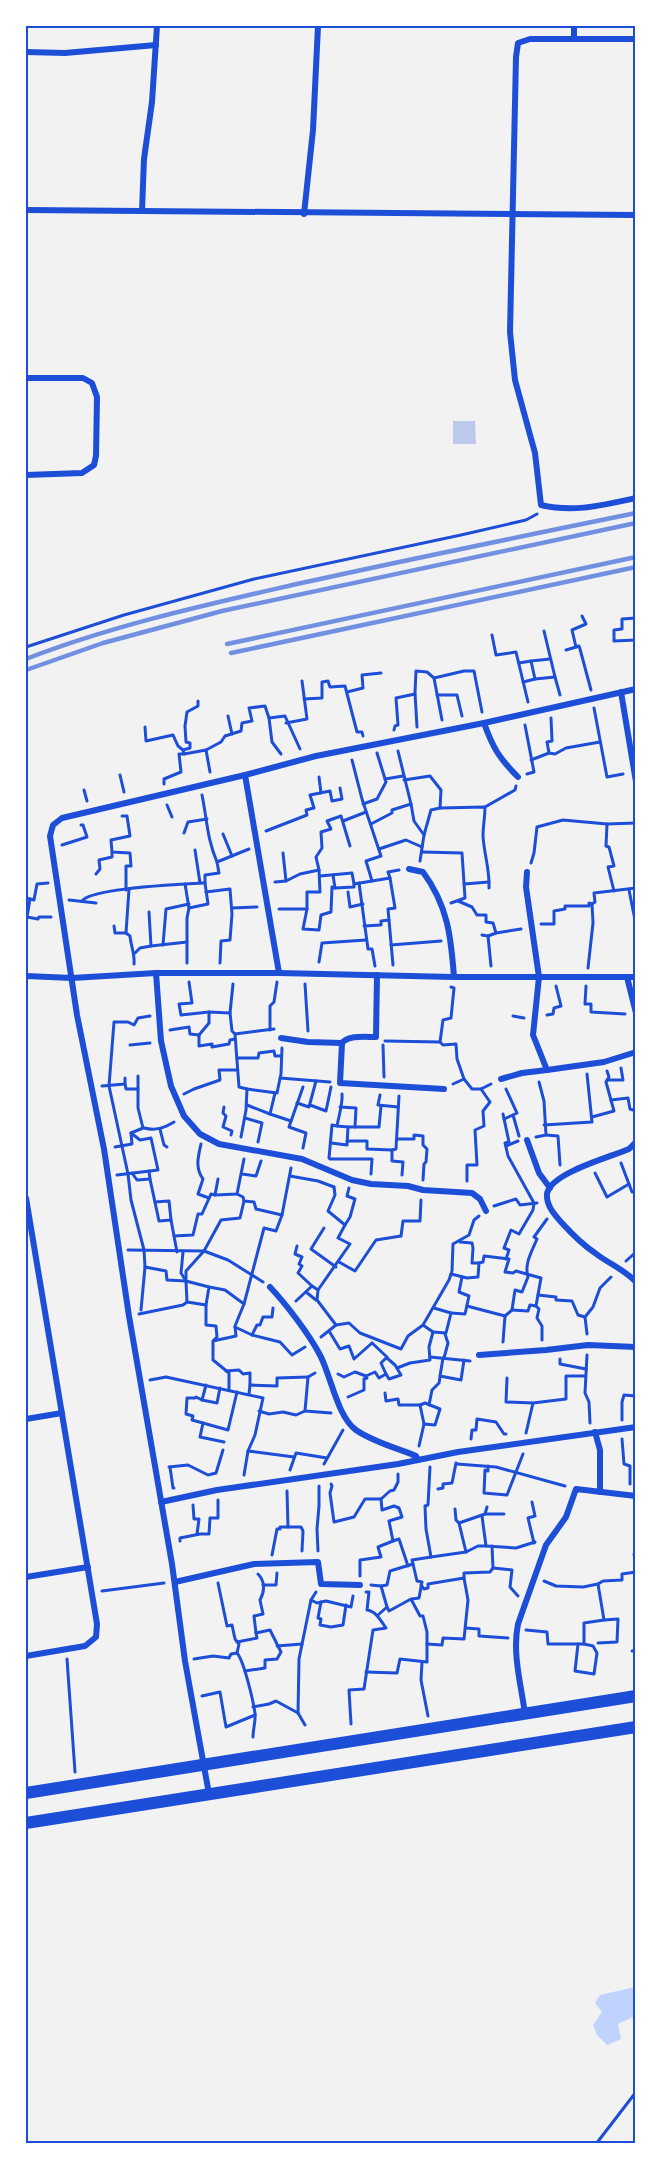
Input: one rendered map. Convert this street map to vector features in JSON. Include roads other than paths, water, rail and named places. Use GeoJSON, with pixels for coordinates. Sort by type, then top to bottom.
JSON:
{"type":"FeatureCollection","features":[{"type":"Feature","properties":{"kind":"main road"},"geometry":{"type":"LineString","coordinates":[[26,1793],[636,1696]]}},
{"type":"Feature","properties":{"kind":"main road"},"geometry":{"type":"LineString","coordinates":[[26,1823],[636,1726]]}},
{"type":"Feature","properties":{"kind":"street"},"geometry":{"type":"LineString","coordinates":[[142,211],[144,159],[152,102],[157,26]]}},
{"type":"Feature","properties":{"kind":"street"},"geometry":{"type":"LineString","coordinates":[[304,214],[313,130],[318,26]]}},
{"type":"Feature","properties":{"kind":"street"},"geometry":{"type":"LineString","coordinates":[[574,26],[574,39]]}},
{"type":"Feature","properties":{"kind":"street"},"geometry":{"type":"LineString","coordinates":[[636,39],[530,39],[518,43],[510,332],[520,400],[535,453],[541,505],[557,509],[583,509],[636,498]]}},
{"type":"Feature","properties":{"kind":"street"},"geometry":{"type":"LineString","coordinates":[[26,52],[65,52],[156,45]]}},
{"type":"Feature","properties":{"kind":"street"},"geometry":{"type":"LineString","coordinates":[[26,210],[636,215]]}},
{"type":"Feature","properties":{"kind":"street"},"geometry":{"type":"LineString","coordinates":[[26,378],[83,378],[92,383],[96,397],[94,465],[82,473],[26,475]]}},
{"type":"Feature","properties":{"kind":"street"},"geometry":{"type":"LineString","coordinates":[[209,1794],[185,1661],[175,1582],[160,1502],[142,1381],[129,1316],[109,1176],[77,1016],[51,848],[50,836],[53,825],[62,818],[303,760],[484,723],[636,688]]}},
{"type":"Feature","properties":{"kind":"street"},"geometry":{"type":"LineString","coordinates":[[621,692],[636,782]]}},
{"type":"Feature","properties":{"kind":"street"},"geometry":{"type":"LineString","coordinates":[[484,723],[493,747],[518,777]]}},
{"type":"Feature","properties":{"kind":"street"},"geometry":{"type":"LineString","coordinates":[[245,775],[279,973]]}},
{"type":"Feature","properties":{"kind":"street"},"geometry":{"type":"LineString","coordinates":[[409,869],[419,870],[427,878],[443,906],[451,938],[454,977]]}},
{"type":"Feature","properties":{"kind":"street"},"geometry":{"type":"LineString","coordinates":[[527,872],[526,887],[539,977],[533,1035],[547,1070]]}},
{"type":"Feature","properties":{"kind":"street"},"geometry":{"type":"LineString","coordinates":[[156,973],[161,1041],[171,1086],[184,1116],[203,1136],[219,1144],[292,1156],[327,1168],[352,1180],[370,1184],[468,1192],[477,1195],[486,1211]]}},
{"type":"Feature","properties":{"kind":"street"},"geometry":{"type":"LineString","coordinates":[[26,976],[72,978],[156,973],[279,973],[454,977],[636,977]]}},
{"type":"Feature","properties":{"kind":"street"},"geometry":{"type":"LineString","coordinates":[[281,1038],[342,1043],[349,1038],[376,1037],[377,975]]}},
{"type":"Feature","properties":{"kind":"street"},"geometry":{"type":"LineString","coordinates":[[627,977],[636,1014]]}},
{"type":"Feature","properties":{"kind":"street"},"geometry":{"type":"LineString","coordinates":[[342,1043],[340,1083],[444,1089]]}},
{"type":"Feature","properties":{"kind":"street"},"geometry":{"type":"LineString","coordinates":[[501,1079],[537,1071],[604,1062],[636,1052]]}},
{"type":"Feature","properties":{"kind":"street"},"geometry":{"type":"LineString","coordinates":[[527,1140],[539,1173],[549,1188],[548,1202],[552,1212],[594,1253],[620,1268],[636,1282]]}},
{"type":"Feature","properties":{"kind":"street"},"geometry":{"type":"LineString","coordinates":[[549,1188],[563,1175],[630,1149],[636,1142]]}},
{"type":"Feature","properties":{"kind":"street"},"geometry":{"type":"LineString","coordinates":[[26,1198],[29,1240],[62,1413],[97,1624],[96,1637],[85,1646],[26,1656]]}},
{"type":"Feature","properties":{"kind":"street"},"geometry":{"type":"LineString","coordinates":[[270,1287],[283,1300],[313,1343],[326,1369],[346,1421],[356,1430],[417,1458]]}},
{"type":"Feature","properties":{"kind":"street"},"geometry":{"type":"LineString","coordinates":[[479,1354],[588,1345],[636,1347]]}},
{"type":"Feature","properties":{"kind":"street"},"geometry":{"type":"LineString","coordinates":[[26,1419],[62,1413]]}},
{"type":"Feature","properties":{"kind":"street"},"geometry":{"type":"LineString","coordinates":[[160,1502],[217,1490],[398,1464],[417,1458],[431,1458],[458,1452],[636,1427]]}},
{"type":"Feature","properties":{"kind":"street"},"geometry":{"type":"LineString","coordinates":[[595,1432],[600,1450],[600,1492]]}},
{"type":"Feature","properties":{"kind":"street"},"geometry":{"type":"LineString","coordinates":[[526,1714],[516,1631],[546,1545],[566,1516],[576,1489],[636,1496]]}},
{"type":"Feature","properties":{"kind":"street"},"geometry":{"type":"LineString","coordinates":[[175,1582],[254,1564],[318,1562],[321,1584],[360,1585]]}},
{"type":"Feature","properties":{"kind":"street"},"geometry":{"type":"LineString","coordinates":[[26,1577],[88,1567]]}},
{"type":"Feature","properties":{"kind":"water"},"geometry":{"type":"Polygon","coordinates":[[[635,1987],[635,2016],[618,2024],[621,2039],[607,2045],[597,2035],[593,2025],[602,2012],[595,2003],[600,1995],[635,1987]]]}},
{"type":"Feature","properties":{"kind":"railway"},"geometry":{"type":"LineString","coordinates":[[26,659],[126,626],[228,600],[636,513]]}},
{"type":"Feature","properties":{"kind":"railway"},"geometry":{"type":"LineString","coordinates":[[26,670],[103,643],[222,611],[636,523]]}},
{"type":"Feature","properties":{"kind":"railway"},"geometry":{"type":"LineString","coordinates":[[227,644],[636,557]]}},
{"type":"Feature","properties":{"kind":"railway"},"geometry":{"type":"LineString","coordinates":[[231,653],[636,567]]}}]}
